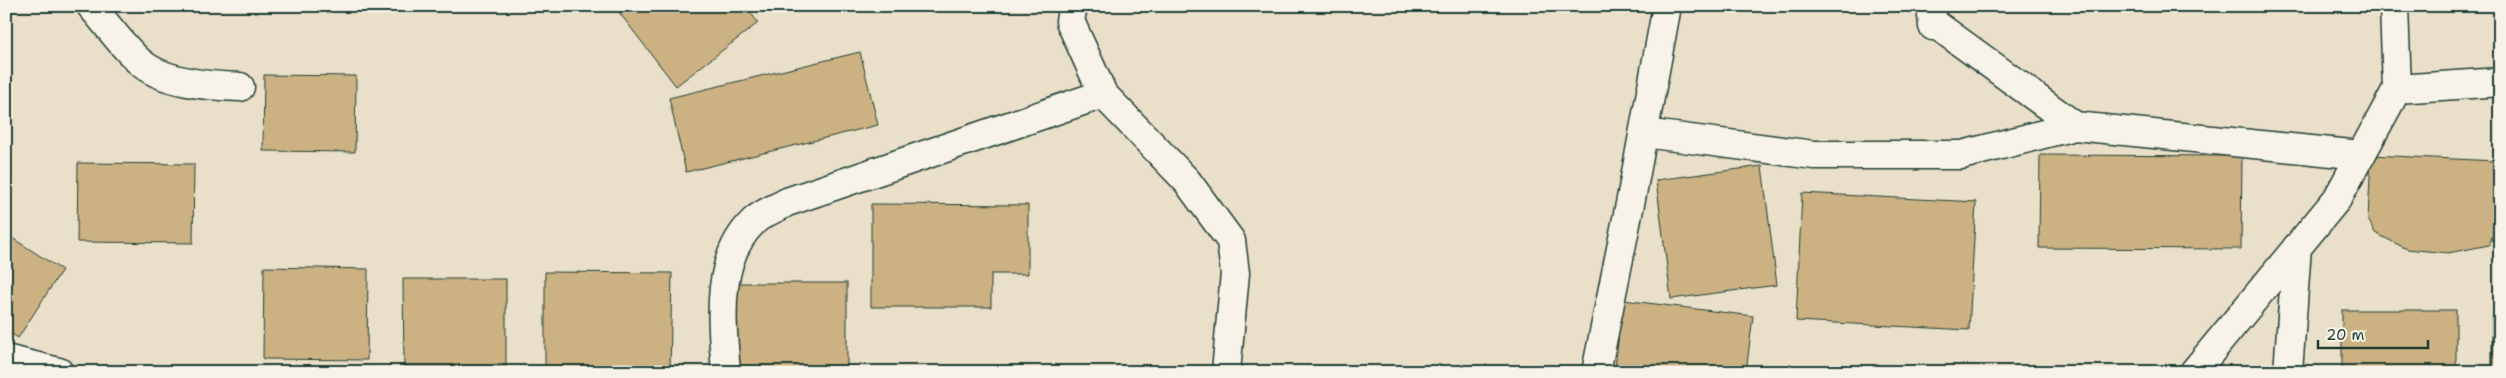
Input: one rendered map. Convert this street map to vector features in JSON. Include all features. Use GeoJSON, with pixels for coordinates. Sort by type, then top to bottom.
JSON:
{"type":"FeatureCollection","features":[{"type":"Feature","properties":{"kind":"street"},"geometry":{"type":"LineString","coordinates":[[91,6],[140,63],[180,80],[210,86],[240,87]]}},
{"type":"Feature","properties":{"kind":"street"},"geometry":{"type":"LineString","coordinates":[[1073,6],[1070,21],[1103,94],[1187,181],[1231,241],[1235,273],[1226,372]]}},
{"type":"Feature","properties":{"kind":"street"},"geometry":{"type":"LineString","coordinates":[[1596,372],[1644,133],[1667,6]]}},
{"type":"Feature","properties":{"kind":"street"},"geometry":{"type":"LineString","coordinates":[[1931,6],[1933,26],[1938,26],[2075,126]]}},
{"type":"Feature","properties":{"kind":"street"},"geometry":{"type":"LineString","coordinates":[[2194,372],[2336,199],[2397,89],[2394,6]]}},
{"type":"Feature","properties":{"kind":"street"},"geometry":{"type":"LineString","coordinates":[[2397,89],[2500,82]]}},
{"type":"Feature","properties":{"kind":"street"},"geometry":{"type":"LineString","coordinates":[[726,372],[722,327],[724,283],[734,247],[754,220],[787,202],[1103,94]]}},
{"type":"Feature","properties":{"kind":"street"},"geometry":{"type":"LineString","coordinates":[[1644,133],[1814,154],[1962,154],[2075,126],[2361,154]]}},
{"type":"Feature","properties":{"kind":"street"},"geometry":{"type":"LineString","coordinates":[[2288,372],[2297,247]]}},
{"type":"Feature","properties":{"kind":"street"},"geometry":{"type":"LineString","coordinates":[[6,359],[59,372]]}},
{"type":"Feature","properties":{"kind":"building"},"geometry":{"type":"Polygon","coordinates":[[[614,6],[746,6],[758,23],[676,86],[614,6]]]}},
{"type":"Feature","properties":{"kind":"building"},"geometry":{"type":"Polygon","coordinates":[[[860,52],[878,125],[686,172],[669,98],[860,52]]]}},
{"type":"Feature","properties":{"kind":"building"},"geometry":{"type":"Polygon","coordinates":[[[264,75],[356,76],[355,152],[263,151],[264,75]]]}},
{"type":"Feature","properties":{"kind":"building"},"geometry":{"type":"Polygon","coordinates":[[[2040,155],[2242,156],[2241,249],[2039,248],[2040,155]]]}},
{"type":"Feature","properties":{"kind":"building"},"geometry":{"type":"Polygon","coordinates":[[[2371,155],[2496,161],[2495,229],[2489,245],[2448,253],[2407,249],[2375,233],[2368,219],[2371,155]]]}},
{"type":"Feature","properties":{"kind":"building"},"geometry":{"type":"Polygon","coordinates":[[[78,163],[194,164],[193,243],[77,242],[78,163]]]}},
{"type":"Feature","properties":{"kind":"building"},"geometry":{"type":"Polygon","coordinates":[[[1762,166],[1777,285],[1671,299],[1656,180],[1762,166]]]}},
{"type":"Feature","properties":{"kind":"building"},"geometry":{"type":"Polygon","coordinates":[[[1802,193],[1976,202],[1969,330],[1796,321],[1802,193]]]}},
{"type":"Feature","properties":{"kind":"building"},"geometry":{"type":"Polygon","coordinates":[[[871,204],[1028,205],[1028,274],[991,274],[991,307],[871,307],[871,204]]]}},
{"type":"Feature","properties":{"kind":"building"},"geometry":{"type":"Polygon","coordinates":[[[6,234],[62,270],[18,338],[6,330],[6,234]]]}},
{"type":"Feature","properties":{"kind":"building"},"geometry":{"type":"Polygon","coordinates":[[[264,267],[368,269],[367,360],[263,359],[264,267]]]}},
{"type":"Feature","properties":{"kind":"building"},"geometry":{"type":"Polygon","coordinates":[[[545,272],[672,273],[670,372],[545,372],[545,272]]]}},
{"type":"Feature","properties":{"kind":"building"},"geometry":{"type":"Polygon","coordinates":[[[403,279],[506,279],[506,367],[404,367],[403,279]]]}},
{"type":"Feature","properties":{"kind":"building"},"geometry":{"type":"Polygon","coordinates":[[[732,283],[847,283],[847,372],[732,372],[732,283]]]}},
{"type":"Feature","properties":{"kind":"building"},"geometry":{"type":"Polygon","coordinates":[[[1623,300],[1753,316],[1746,372],[1655,372],[1615,367],[1623,300]]]}},
{"type":"Feature","properties":{"kind":"building"},"geometry":{"type":"Polygon","coordinates":[[[2342,310],[2456,310],[2456,372],[2342,372],[2342,310]]]}},
{"type":"Feature","properties":{"kind":"building"},"geometry":{"type":"Polygon","coordinates":[[[2492,318],[2500,318],[2500,372],[2492,372],[2492,318]]]}}]}
